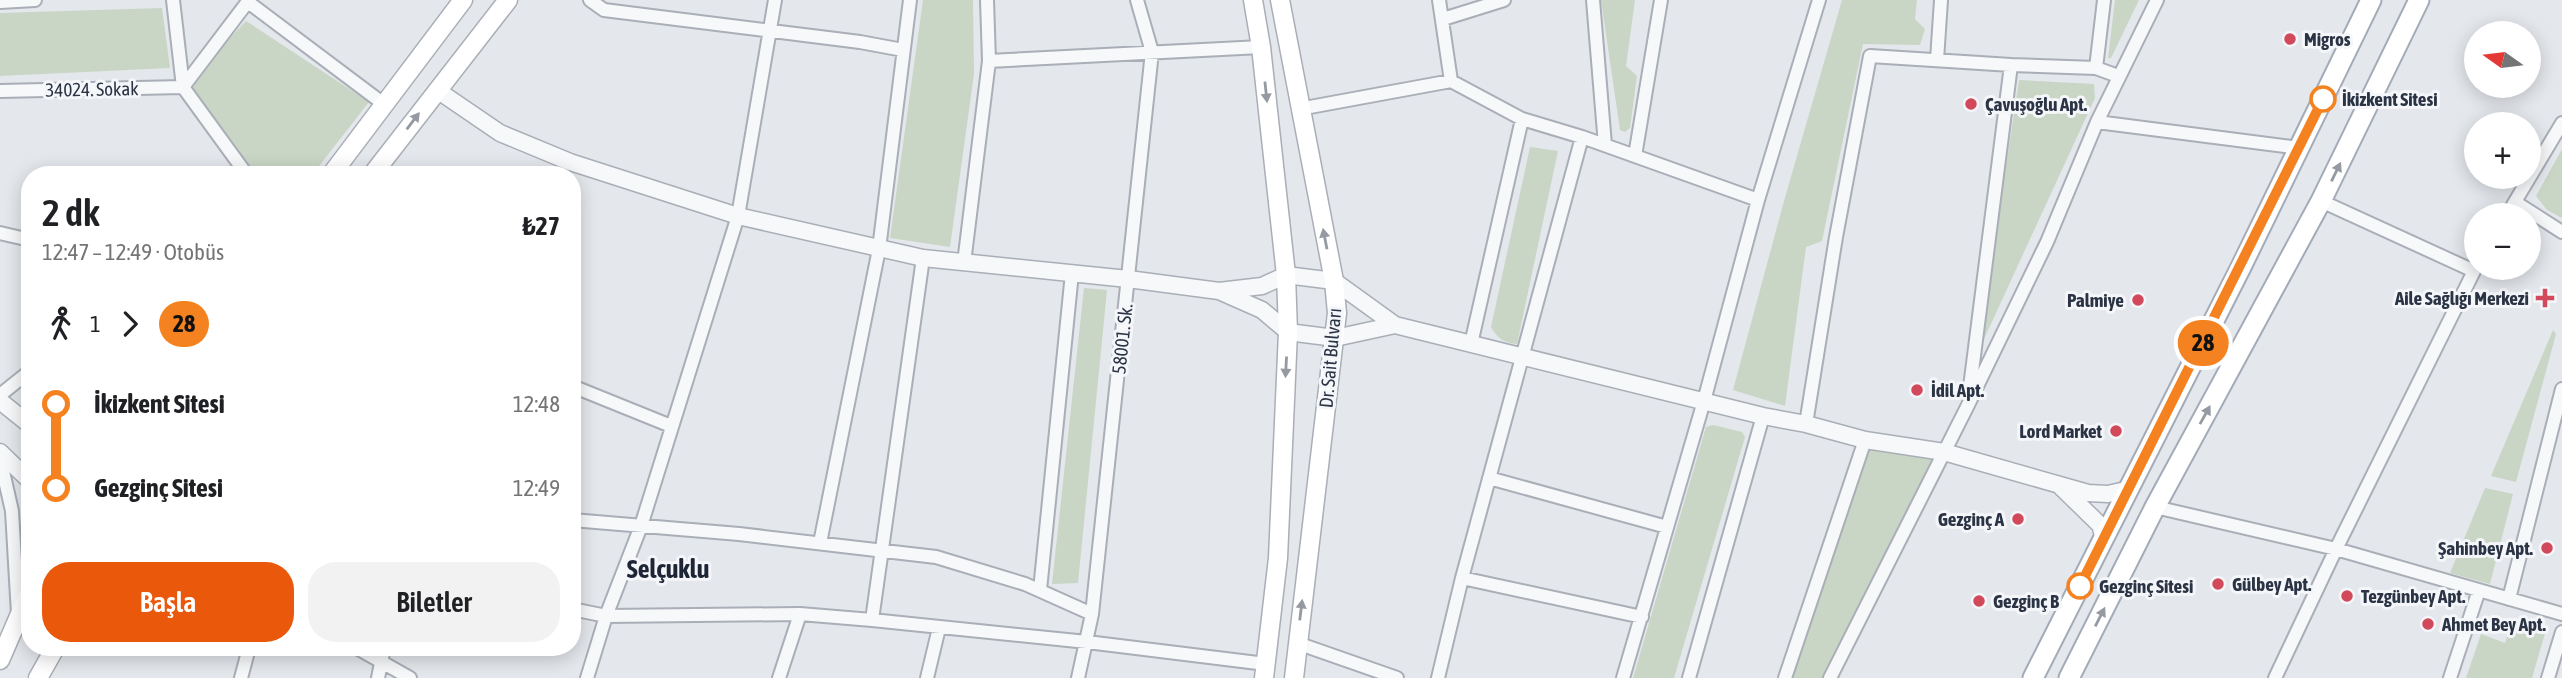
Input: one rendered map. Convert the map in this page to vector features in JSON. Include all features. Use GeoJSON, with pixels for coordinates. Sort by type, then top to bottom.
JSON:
{"type":"FeatureCollection","features":[{"type":"Feature","properties":{"kind":"main road"},"geometry":{"type":"LineString","coordinates":[[338,166],[463,0]]}},
{"type":"Feature","properties":{"kind":"main road"},"geometry":{"type":"LineString","coordinates":[[379,166],[508,0]]}},
{"type":"Feature","properties":{"kind":"main road"},"geometry":{"type":"LineString","coordinates":[[1253,0],[1261,47],[1286,275],[1288,332],[1278,558],[1265,671]]}},
{"type":"Feature","properties":{"kind":"main road","name":"Dr. Sait Bulvarı"},"geometry":{"type":"LineString","coordinates":[[1280,0],[1334,281],[1337,313],[1294,678]]}},
{"type":"Feature","properties":{"kind":"main road"},"geometry":{"type":"LineString","coordinates":[[2034,678],[2300,148],[2371,0]]}},
{"type":"Feature","properties":{"kind":"main road"},"geometry":{"type":"LineString","coordinates":[[2069,678],[2155,507],[2322,201],[2419,0]]}},
{"type":"Feature","properties":{"kind":"main road"},"geometry":{"type":"LineString","coordinates":[[0,660],[21,611]]}},
{"type":"Feature","properties":{"kind":"main road"},"geometry":{"type":"LineString","coordinates":[[38,678],[50,656]]}},
{"type":"Feature","properties":{"kind":"street"},"geometry":{"type":"LineString","coordinates":[[0,2],[35,0]]}},
{"type":"Feature","properties":{"kind":"street"},"geometry":{"type":"LineString","coordinates":[[173,0],[183,87],[240,166]]}},
{"type":"Feature","properties":{"kind":"street"},"geometry":{"type":"LineString","coordinates":[[590,0],[604,10],[860,42],[903,50]]}},
{"type":"Feature","properties":{"kind":"street"},"geometry":{"type":"LineString","coordinates":[[587,678],[606,616],[641,526],[738,216],[775,0]]}},
{"type":"Feature","properties":{"kind":"street"},"geometry":{"type":"LineString","coordinates":[[820,543],[878,249],[910,0]]}},
{"type":"Feature","properties":{"kind":"street"},"geometry":{"type":"LineString","coordinates":[[964,262],[989,61],[988,0]]}},
{"type":"Feature","properties":{"kind":"street","name":"58001. Sk."},"geometry":{"type":"LineString","coordinates":[[1078,678],[1092,614],[1152,52],[1137,0]]}},
{"type":"Feature","properties":{"kind":"street"},"geometry":{"type":"LineString","coordinates":[[1439,0],[1451,81]]}},
{"type":"Feature","properties":{"kind":"street"},"geometry":{"type":"LineString","coordinates":[[1443,19],[1504,0]]}},
{"type":"Feature","properties":{"kind":"street"},"geometry":{"type":"LineString","coordinates":[[1592,0],[1605,145]]}},
{"type":"Feature","properties":{"kind":"street"},"geometry":{"type":"LineString","coordinates":[[1635,156],[1661,0]]}},
{"type":"Feature","properties":{"kind":"street"},"geometry":{"type":"LineString","coordinates":[[1623,678],[1704,401],[1758,200],[1819,0]]}},
{"type":"Feature","properties":{"kind":"street"},"geometry":{"type":"LineString","coordinates":[[1937,60],[1941,0]]}},
{"type":"Feature","properties":{"kind":"street"},"geometry":{"type":"LineString","coordinates":[[2095,68],[2104,0]]}},
{"type":"Feature","properties":{"kind":"street"},"geometry":{"type":"LineString","coordinates":[[1830,678],[2047,242],[2097,122],[2157,0]]}},
{"type":"Feature","properties":{"kind":"street"},"geometry":{"type":"LineString","coordinates":[[183,87],[248,1],[385,105]]}},
{"type":"Feature","properties":{"kind":"street"},"geometry":{"type":"LineString","coordinates":[[989,61],[1261,47]]}},
{"type":"Feature","properties":{"kind":"street"},"geometry":{"type":"LineString","coordinates":[[1806,424],[1836,237],[1870,56],[1875,54],[2011,65],[2095,68],[2118,76]]}},
{"type":"Feature","properties":{"kind":"street"},"geometry":{"type":"LineString","coordinates":[[1967,407],[2011,65]]}},
{"type":"Feature","properties":{"kind":"street"},"geometry":{"type":"LineString","coordinates":[[1299,109],[1451,81],[1521,119],[1582,136],[1758,200]]}},
{"type":"Feature","properties":{"kind":"street","name":"34024. Sokak"},"geometry":{"type":"LineString","coordinates":[[0,91],[183,87]]}},
{"type":"Feature","properties":{"kind":"street"},"geometry":{"type":"LineString","coordinates":[[437,90],[500,133],[570,162],[738,216],[878,249],[923,258],[1219,291],[1262,286],[1286,275],[1334,281],[1395,326],[1864,440],[1944,452],[2088,493],[2108,494],[2130,489]]}},
{"type":"Feature","properties":{"kind":"street"},"geometry":{"type":"LineString","coordinates":[[1471,344],[1521,119]]}},
{"type":"Feature","properties":{"kind":"street"},"geometry":{"type":"LineString","coordinates":[[2097,122],[2300,148]]}},
{"type":"Feature","properties":{"kind":"street"},"geometry":{"type":"LineString","coordinates":[[2562,123],[2515,202],[2562,232]]}},
{"type":"Feature","properties":{"kind":"street"},"geometry":{"type":"LineString","coordinates":[[1438,678],[1462,578],[1582,136]]}},
{"type":"Feature","properties":{"kind":"street"},"geometry":{"type":"LineString","coordinates":[[2322,201],[2464,264]]}},
{"type":"Feature","properties":{"kind":"street"},"geometry":{"type":"LineString","coordinates":[[0,233],[21,238]]}},
{"type":"Feature","properties":{"kind":"street"},"geometry":{"type":"LineString","coordinates":[[872,620],[923,258]]}},
{"type":"Feature","properties":{"kind":"street"},"geometry":{"type":"LineString","coordinates":[[1040,590],[1072,273]]}},
{"type":"Feature","properties":{"kind":"street"},"geometry":{"type":"LineString","coordinates":[[2275,678],[2470,280]]}},
{"type":"Feature","properties":{"kind":"street"},"geometry":{"type":"LineString","coordinates":[[1219,291],[1262,310],[1288,332],[1335,338],[1395,326]]}},
{"type":"Feature","properties":{"kind":"street"},"geometry":{"type":"LineString","coordinates":[[21,379],[0,398],[21,417]]}},
{"type":"Feature","properties":{"kind":"street"},"geometry":{"type":"LineString","coordinates":[[581,390],[671,426]]}},
{"type":"Feature","properties":{"kind":"street"},"geometry":{"type":"LineString","coordinates":[[2509,598],[2562,390]]}},
{"type":"Feature","properties":{"kind":"street"},"geometry":{"type":"LineString","coordinates":[[1689,678],[1763,416]]}},
{"type":"Feature","properties":{"kind":"street"},"geometry":{"type":"LineString","coordinates":[[1785,678],[1864,440]]}},
{"type":"Feature","properties":{"kind":"street"},"geometry":{"type":"LineString","coordinates":[[0,452],[21,472]]}},
{"type":"Feature","properties":{"kind":"street"},"geometry":{"type":"LineString","coordinates":[[0,458],[12,511],[19,616]]}},
{"type":"Feature","properties":{"kind":"street"},"geometry":{"type":"LineString","coordinates":[[1489,478],[1667,527]]}},
{"type":"Feature","properties":{"kind":"street"},"geometry":{"type":"LineString","coordinates":[[2060,486],[2092,515],[2100,525],[2104,540]]}},
{"type":"Feature","properties":{"kind":"street"},"geometry":{"type":"LineString","coordinates":[[2155,507],[2336,549],[2562,614]]}},
{"type":"Feature","properties":{"kind":"street"},"geometry":{"type":"LineString","coordinates":[[581,521],[936,556],[1025,584],[1092,614]]}},
{"type":"Feature","properties":{"kind":"street"},"geometry":{"type":"LineString","coordinates":[[1462,578],[1642,617]]}},
{"type":"Feature","properties":{"kind":"street"},"geometry":{"type":"LineString","coordinates":[[2450,678],[2479,590]]}},
{"type":"Feature","properties":{"kind":"street"},"geometry":{"type":"LineString","coordinates":[[581,611],[606,616],[800,614],[872,620],[1087,642],[1265,671]]}},
{"type":"Feature","properties":{"kind":"street"},"geometry":{"type":"LineString","coordinates":[[779,678],[800,614]]}},
{"type":"Feature","properties":{"kind":"street"},"geometry":{"type":"LineString","coordinates":[[927,678],[939,628]]}},
{"type":"Feature","properties":{"kind":"street"},"geometry":{"type":"LineString","coordinates":[[2548,678],[2562,632]]}},
{"type":"Feature","properties":{"kind":"street"},"geometry":{"type":"LineString","coordinates":[[1297,643],[1397,678]]}},
{"type":"Feature","properties":{"kind":"street"},"geometry":{"type":"LineString","coordinates":[[241,678],[247,656]]}},
{"type":"Feature","properties":{"kind":"street"},"geometry":{"type":"LineString","coordinates":[[379,678],[383,656]]}},
{"type":"Feature","properties":{"kind":"street"},"geometry":{"type":"LineString","coordinates":[[385,656],[410,678]]}},
{"type":"Feature","properties":{"kind":"green space"},"geometry":{"type":"Polygon","coordinates":[[[923,0],[973,0],[974,74],[950,247],[890,238],[923,0]]]}},
{"type":"Feature","properties":{"kind":"green space"},"geometry":{"type":"Polygon","coordinates":[[[1601,0],[1635,0],[1626,66],[1637,76],[1630,128],[1625,132],[1620,130],[1601,0]]]}},
{"type":"Feature","properties":{"kind":"green space"},"geometry":{"type":"Polygon","coordinates":[[[1842,0],[1917,0],[1915,19],[1925,29],[1920,45],[1863,44],[1822,241],[1806,247],[1785,406],[1733,390],[1842,0]]]}},
{"type":"Feature","properties":{"kind":"green space"},"geometry":{"type":"Polygon","coordinates":[[[2115,0],[2139,0],[2111,58],[2108,58],[2115,0]]]}},
{"type":"Feature","properties":{"kind":"green space"},"geometry":{"type":"Polygon","coordinates":[[[162,8],[170,68],[0,76],[0,13],[162,8]]]}},
{"type":"Feature","properties":{"kind":"green space"},"geometry":{"type":"Polygon","coordinates":[[[246,21],[369,102],[319,166],[240,166],[183,87],[246,21]]]}},
{"type":"Feature","properties":{"kind":"green space"},"geometry":{"type":"Polygon","coordinates":[[[2019,80],[2094,84],[2095,98],[1978,352],[2019,80]]]}},
{"type":"Feature","properties":{"kind":"green space"},"geometry":{"type":"Polygon","coordinates":[[[1530,147],[1558,151],[1517,344],[1502,340],[1491,327],[1530,147]]]}},
{"type":"Feature","properties":{"kind":"green space"},"geometry":{"type":"Polygon","coordinates":[[[2562,149],[2562,218],[2547,210],[2536,196],[2562,149]]]}},
{"type":"Feature","properties":{"kind":"green space"},"geometry":{"type":"Polygon","coordinates":[[[1084,288],[1107,290],[1078,583],[1052,584],[1084,288]]]}},
{"type":"Feature","properties":{"kind":"green space"},"geometry":{"type":"Polygon","coordinates":[[[2553,330],[2556,334],[2516,482],[2491,476],[2553,330]]]}},
{"type":"Feature","properties":{"kind":"green space"},"geometry":{"type":"Polygon","coordinates":[[[1713,425],[1742,432],[1745,437],[1674,678],[1633,678],[1706,427],[1713,425]]]}},
{"type":"Feature","properties":{"kind":"green space"},"geometry":{"type":"Polygon","coordinates":[[[1865,440],[1944,452],[1830,678],[1785,678],[1865,440]]]}},
{"type":"Feature","properties":{"kind":"green space"},"geometry":{"type":"Polygon","coordinates":[[[2485,488],[2513,494],[2490,584],[2450,573],[2485,488]]]}},
{"type":"Feature","properties":{"kind":"green space"},"geometry":{"type":"Polygon","coordinates":[[[2513,619],[2546,630],[2532,678],[2466,678],[2481,634],[2505,643],[2513,619]]]}},
{"type":"Feature","properties":{"kind":"bus line","name":"28"},"geometry":{"type":"LineString","coordinates":[[2080,586],[2323,99]]}},
{"type":"Feature","properties":{"kind":"place","name":"Migros"},"geometry":{"type":"Point","coordinates":[2290,39]}},
{"type":"Feature","properties":{"kind":"place","name":"İkizkent Sitesi"},"geometry":{"type":"Point","coordinates":[2323,99]}},
{"type":"Feature","properties":{"kind":"place","name":"Çavuşoğlu Apt."},"geometry":{"type":"Point","coordinates":[1971,104]}},
{"type":"Feature","properties":{"kind":"place","name":"Aile Sağlığı Merkezi"},"geometry":{"type":"Point","coordinates":[2545,298]}},
{"type":"Feature","properties":{"kind":"place","name":"Palmiye"},"geometry":{"type":"Point","coordinates":[2138,300]}},
{"type":"Feature","properties":{"kind":"place","name":"İdil Apt."},"geometry":{"type":"Point","coordinates":[1917,390]}},
{"type":"Feature","properties":{"kind":"place","name":"Lord Market"},"geometry":{"type":"Point","coordinates":[2116,431]}},
{"type":"Feature","properties":{"kind":"place","name":"Gezginç A"},"geometry":{"type":"Point","coordinates":[2018,519]}},
{"type":"Feature","properties":{"kind":"place","name":"Şahinbey Apt."},"geometry":{"type":"Point","coordinates":[2547,548]}},
{"type":"Feature","properties":{"kind":"place","name":"Gülbey Apt."},"geometry":{"type":"Point","coordinates":[2218,584]}},
{"type":"Feature","properties":{"kind":"place","name":"Gezginç Sitesi"},"geometry":{"type":"Point","coordinates":[2080,586]}},
{"type":"Feature","properties":{"kind":"place","name":"Tezgünbey Apt."},"geometry":{"type":"Point","coordinates":[2347,596]}},
{"type":"Feature","properties":{"kind":"place","name":"Gezginç B"},"geometry":{"type":"Point","coordinates":[1979,601]}},
{"type":"Feature","properties":{"kind":"place","name":"Ahmet Bey Apt."},"geometry":{"type":"Point","coordinates":[2428,624]}},
{"type":"Feature","properties":{"kind":"district","name":"Selçuklu"},"geometry":{"type":"Point","coordinates":[668,569]}}]}
